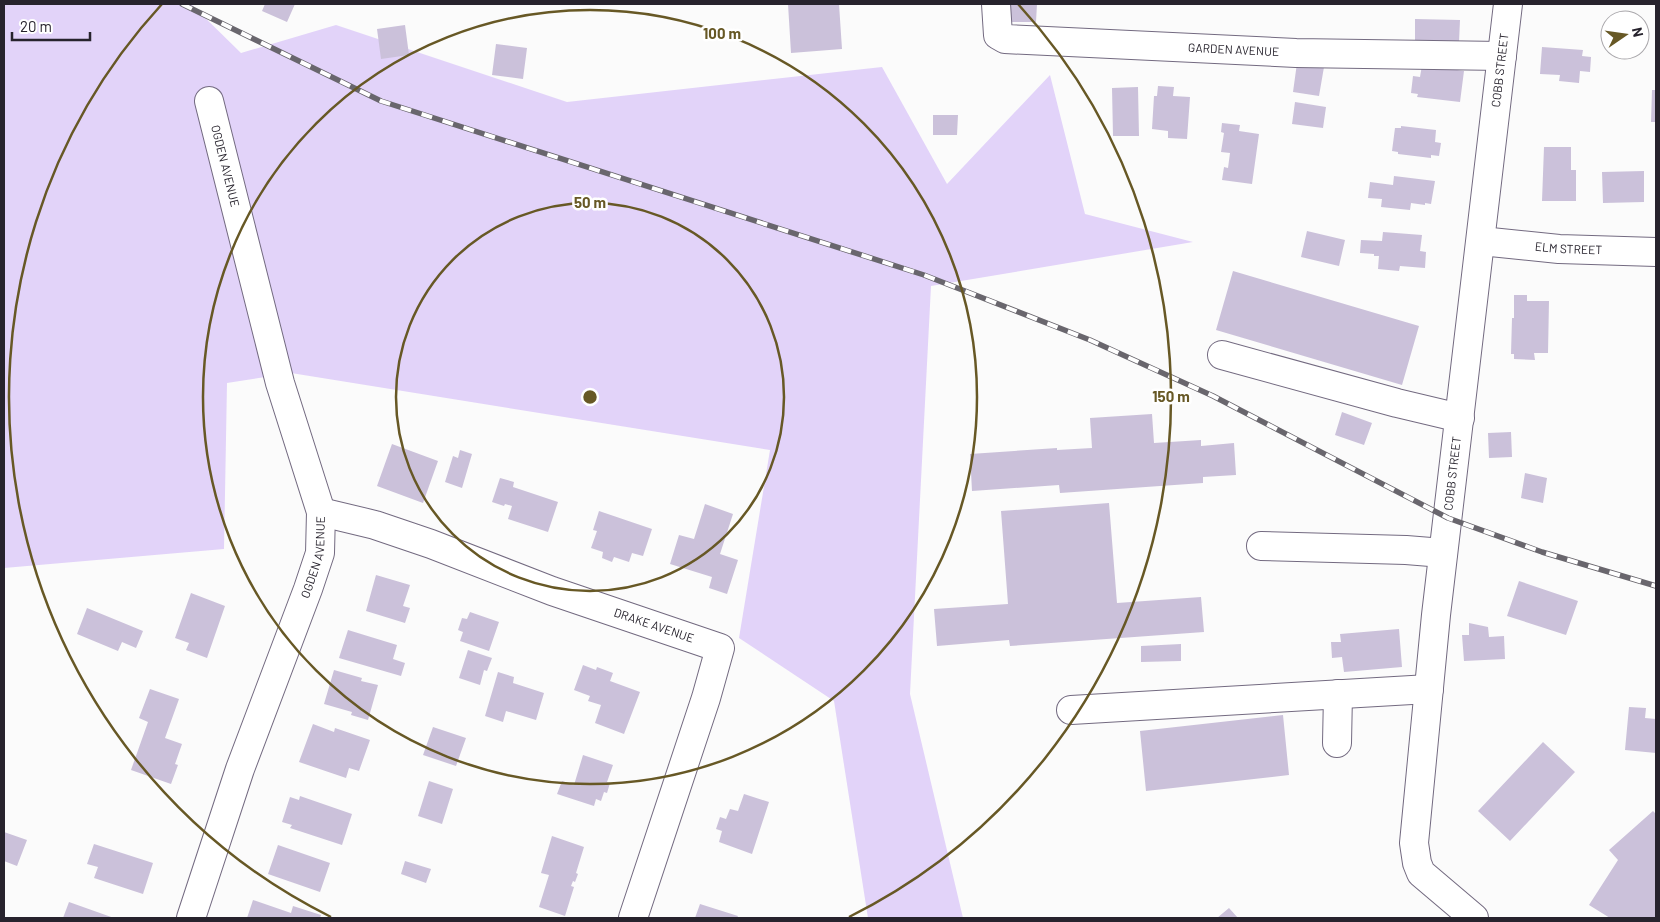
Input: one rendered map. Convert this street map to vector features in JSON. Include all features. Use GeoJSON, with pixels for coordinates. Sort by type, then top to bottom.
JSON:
{"type":"FeatureCollection","features":[{"type":"Feature","properties":{"kind":"street","name":"GARDEN AVENUE"},"geometry":{"type":"LineString","coordinates":[[996,4],[998,35],[1005,39],[1296,52],[1502,56]]}},
{"type":"Feature","properties":{"kind":"street","name":"COBB STREET"},"geometry":{"type":"LineString","coordinates":[[1462,915],[1421,873],[1417,864],[1414,843],[1443,553],[1508,4]]}},
{"type":"Feature","properties":{"kind":"street","name":"OGDEN AVENUE"},"geometry":{"type":"LineString","coordinates":[[191,918],[240,769],[308,590],[321,543],[321,512],[280,383],[209,101]]}},
{"type":"Feature","properties":{"kind":"street","name":"ELM STREET"},"geometry":{"type":"LineString","coordinates":[[1481,241],[1559,249],[1656,252]]}},
{"type":"Feature","properties":{"kind":"street"},"geometry":{"type":"LineString","coordinates":[[1222,355],[1397,404],[1460,418]]}},
{"type":"Feature","properties":{"kind":"street","name":"DRAKE AVENUE"},"geometry":{"type":"LineString","coordinates":[[321,512],[375,525],[431,544],[552,590],[720,648],[706,698],[632,918]]}},
{"type":"Feature","properties":{"kind":"street"},"geometry":{"type":"LineString","coordinates":[[1261,546],[1406,550],[1443,553]]}},
{"type":"Feature","properties":{"kind":"street"},"geometry":{"type":"LineString","coordinates":[[1071,710],[1429,689]]}},
{"type":"Feature","properties":{"kind":"street"},"geometry":{"type":"LineString","coordinates":[[1337,743],[1338,694]]}},
{"type":"Feature","properties":{"kind":"shaded area"},"geometry":{"type":"Polygon","coordinates":[[[4,4],[191,4],[241,53],[336,25],[567,102],[882,67],[947,184],[1050,75],[1085,214],[1193,242],[931,286],[910,694],[963,918],[868,918],[834,701],[739,638],[770,450],[291,373],[227,383],[224,549],[4,568],[4,4]]]}},
{"type":"Feature","properties":{"kind":"building"},"geometry":{"type":"Polygon","coordinates":[[[265,4],[295,4],[287,22],[262,11],[265,4]]]}},
{"type":"Feature","properties":{"kind":"building"},"geometry":{"type":"Polygon","coordinates":[[[788,4],[839,4],[842,49],[791,53],[788,4]]]}},
{"type":"Feature","properties":{"kind":"building"},"geometry":{"type":"Polygon","coordinates":[[[1011,4],[1037,4],[1036,22],[1011,22],[1011,4]]]}},
{"type":"Feature","properties":{"kind":"building"},"geometry":{"type":"Polygon","coordinates":[[[1415,19],[1460,20],[1459,42],[1415,41],[1415,19]]]}},
{"type":"Feature","properties":{"kind":"building"},"geometry":{"type":"Polygon","coordinates":[[[405,25],[409,55],[381,59],[377,29],[405,25]]]}},
{"type":"Feature","properties":{"kind":"building"},"geometry":{"type":"Polygon","coordinates":[[[496,44],[527,48],[523,79],[492,75],[496,44]]]}},
{"type":"Feature","properties":{"kind":"building"},"geometry":{"type":"Polygon","coordinates":[[[1542,47],[1583,50],[1582,56],[1591,57],[1590,72],[1580,71],[1579,83],[1559,81],[1560,75],[1540,74],[1542,47]]]}},
{"type":"Feature","properties":{"kind":"building"},"geometry":{"type":"Polygon","coordinates":[[[1297,63],[1324,67],[1319,96],[1293,92],[1297,63]]]}},
{"type":"Feature","properties":{"kind":"building"},"geometry":{"type":"Polygon","coordinates":[[[1422,65],[1464,71],[1460,102],[1417,97],[1418,94],[1411,93],[1413,76],[1420,77],[1422,65]]]}},
{"type":"Feature","properties":{"kind":"building"},"geometry":{"type":"Polygon","coordinates":[[[1158,86],[1174,87],[1173,96],[1190,97],[1187,139],[1168,138],[1168,131],[1152,129],[1154,96],[1157,96],[1158,86]]]}},
{"type":"Feature","properties":{"kind":"building"},"geometry":{"type":"Polygon","coordinates":[[[1138,87],[1139,136],[1113,136],[1112,88],[1138,87]]]}},
{"type":"Feature","properties":{"kind":"building"},"geometry":{"type":"Polygon","coordinates":[[[1652,90],[1656,90],[1656,122],[1651,122],[1652,90]]]}},
{"type":"Feature","properties":{"kind":"building"},"geometry":{"type":"Polygon","coordinates":[[[1295,102],[1326,107],[1323,128],[1292,124],[1295,102]]]}},
{"type":"Feature","properties":{"kind":"building"},"geometry":{"type":"Polygon","coordinates":[[[933,115],[958,115],[957,135],[933,135],[933,115]]]}},
{"type":"Feature","properties":{"kind":"building"},"geometry":{"type":"Polygon","coordinates":[[[1222,123],[1240,125],[1239,131],[1259,134],[1252,184],[1222,180],[1224,167],[1228,168],[1230,153],[1221,152],[1224,133],[1221,132],[1222,123]]]}},
{"type":"Feature","properties":{"kind":"building"},"geometry":{"type":"Polygon","coordinates":[[[1401,126],[1436,130],[1435,142],[1441,143],[1439,156],[1431,155],[1431,158],[1398,154],[1398,152],[1392,151],[1395,128],[1401,128],[1401,126]]]}},
{"type":"Feature","properties":{"kind":"building"},"geometry":{"type":"Polygon","coordinates":[[[1544,147],[1571,147],[1571,170],[1576,170],[1576,201],[1542,201],[1544,147]]]}},
{"type":"Feature","properties":{"kind":"building"},"geometry":{"type":"Polygon","coordinates":[[[1644,171],[1644,202],[1603,203],[1602,172],[1644,171]]]}},
{"type":"Feature","properties":{"kind":"building"},"geometry":{"type":"Polygon","coordinates":[[[1394,176],[1435,181],[1431,204],[1411,203],[1410,210],[1381,207],[1382,199],[1368,198],[1370,182],[1393,185],[1394,176]]]}},
{"type":"Feature","properties":{"kind":"building"},"geometry":{"type":"Polygon","coordinates":[[[1307,231],[1345,240],[1339,266],[1301,257],[1307,231]]]}},
{"type":"Feature","properties":{"kind":"building"},"geometry":{"type":"Polygon","coordinates":[[[1383,232],[1422,235],[1420,251],[1426,252],[1425,268],[1400,266],[1399,271],[1378,269],[1379,256],[1360,253],[1361,240],[1382,241],[1383,232]]]}},
{"type":"Feature","properties":{"kind":"building"},"geometry":{"type":"Polygon","coordinates":[[[1233,271],[1419,326],[1402,385],[1216,330],[1233,271]]]}},
{"type":"Feature","properties":{"kind":"building"},"geometry":{"type":"Polygon","coordinates":[[[1514,295],[1527,295],[1527,301],[1549,301],[1548,353],[1534,353],[1535,360],[1514,359],[1514,354],[1511,354],[1514,295]]]}},
{"type":"Feature","properties":{"kind":"building"},"geometry":{"type":"Polygon","coordinates":[[[1342,412],[1372,423],[1364,445],[1335,435],[1342,412]]]}},
{"type":"Feature","properties":{"kind":"building"},"geometry":{"type":"Polygon","coordinates":[[[1152,414],[1154,443],[1201,440],[1201,446],[1234,443],[1236,475],[1203,477],[1203,483],[1060,493],[1059,485],[972,491],[970,454],[1057,448],[1057,450],[1092,448],[1090,418],[1152,414]]]}},
{"type":"Feature","properties":{"kind":"building"},"geometry":{"type":"Polygon","coordinates":[[[1511,432],[1512,457],[1489,458],[1488,433],[1511,432]]]}},
{"type":"Feature","properties":{"kind":"building"},"geometry":{"type":"Polygon","coordinates":[[[392,444],[438,461],[423,503],[377,486],[392,444]]]}},
{"type":"Feature","properties":{"kind":"building"},"geometry":{"type":"Polygon","coordinates":[[[460,450],[472,454],[462,488],[445,482],[453,456],[458,458],[460,450]]]}},
{"type":"Feature","properties":{"kind":"building"},"geometry":{"type":"Polygon","coordinates":[[[1525,473],[1547,478],[1543,503],[1521,498],[1525,473]]]}},
{"type":"Feature","properties":{"kind":"building"},"geometry":{"type":"Polygon","coordinates":[[[500,478],[514,482],[513,487],[558,502],[548,532],[508,519],[512,506],[505,504],[504,506],[492,502],[500,478]]]}},
{"type":"Feature","properties":{"kind":"building"},"geometry":{"type":"Polygon","coordinates":[[[1109,503],[1117,603],[1201,597],[1204,632],[1010,646],[1009,640],[937,646],[934,609],[1008,604],[1001,511],[1109,503]]]}},
{"type":"Feature","properties":{"kind":"building"},"geometry":{"type":"Polygon","coordinates":[[[705,504],[733,514],[720,554],[738,560],[727,594],[709,588],[712,577],[670,564],[679,535],[694,539],[705,504]]]}},
{"type":"Feature","properties":{"kind":"building"},"geometry":{"type":"Polygon","coordinates":[[[599,511],[652,529],[643,556],[632,553],[629,562],[614,557],[612,562],[602,558],[603,552],[591,548],[597,531],[593,530],[599,511]]]}},
{"type":"Feature","properties":{"kind":"building"},"geometry":{"type":"Polygon","coordinates":[[[376,575],[410,585],[403,606],[410,608],[405,623],[366,611],[376,575]]]}},
{"type":"Feature","properties":{"kind":"building"},"geometry":{"type":"Polygon","coordinates":[[[1519,581],[1578,601],[1566,635],[1507,616],[1519,581]]]}},
{"type":"Feature","properties":{"kind":"building"},"geometry":{"type":"Polygon","coordinates":[[[191,593],[225,606],[207,658],[186,650],[189,643],[175,638],[191,593]]]}},
{"type":"Feature","properties":{"kind":"building"},"geometry":{"type":"Polygon","coordinates":[[[87,608],[143,631],[136,648],[122,642],[118,651],[77,634],[87,608]]]}},
{"type":"Feature","properties":{"kind":"building"},"geometry":{"type":"Polygon","coordinates":[[[470,612],[499,622],[489,651],[460,641],[463,632],[458,630],[462,618],[467,619],[470,612]]]}},
{"type":"Feature","properties":{"kind":"building"},"geometry":{"type":"Polygon","coordinates":[[[1469,623],[1488,627],[1489,637],[1504,636],[1505,659],[1464,661],[1462,635],[1469,635],[1469,623]]]}},
{"type":"Feature","properties":{"kind":"building"},"geometry":{"type":"Polygon","coordinates":[[[1399,629],[1402,667],[1344,672],[1342,657],[1332,658],[1331,642],[1341,642],[1340,634],[1399,629]]]}},
{"type":"Feature","properties":{"kind":"building"},"geometry":{"type":"Polygon","coordinates":[[[348,630],[397,645],[393,659],[405,663],[401,676],[339,658],[348,630]]]}},
{"type":"Feature","properties":{"kind":"building"},"geometry":{"type":"Polygon","coordinates":[[[1181,644],[1181,661],[1141,662],[1141,646],[1181,644]]]}},
{"type":"Feature","properties":{"kind":"building"},"geometry":{"type":"Polygon","coordinates":[[[468,650],[492,658],[487,671],[484,670],[480,685],[459,678],[468,650]]]}},
{"type":"Feature","properties":{"kind":"building"},"geometry":{"type":"Polygon","coordinates":[[[583,665],[596,670],[597,667],[613,673],[610,681],[640,692],[624,734],[595,723],[601,705],[588,701],[590,696],[574,690],[583,665]]]}},
{"type":"Feature","properties":{"kind":"building"},"geometry":{"type":"Polygon","coordinates":[[[334,670],[362,678],[361,681],[378,685],[368,720],[351,715],[352,712],[324,704],[334,670]]]}},
{"type":"Feature","properties":{"kind":"building"},"geometry":{"type":"Polygon","coordinates":[[[498,672],[514,677],[513,683],[544,693],[536,720],[506,711],[503,722],[485,716],[498,672]]]}},
{"type":"Feature","properties":{"kind":"building"},"geometry":{"type":"Polygon","coordinates":[[[150,689],[179,699],[165,738],[182,744],[175,764],[178,765],[171,784],[131,770],[148,722],[139,718],[150,689]]]}},
{"type":"Feature","properties":{"kind":"building"},"geometry":{"type":"Polygon","coordinates":[[[1629,707],[1646,708],[1645,718],[1656,719],[1656,753],[1625,750],[1629,707]]]}},
{"type":"Feature","properties":{"kind":"building"},"geometry":{"type":"Polygon","coordinates":[[[1283,715],[1289,775],[1146,791],[1140,731],[1283,715]]]}},
{"type":"Feature","properties":{"kind":"building"},"geometry":{"type":"Polygon","coordinates":[[[313,724],[334,732],[335,728],[370,740],[359,771],[349,768],[346,778],[299,762],[313,724]]]}},
{"type":"Feature","properties":{"kind":"building"},"geometry":{"type":"Polygon","coordinates":[[[433,727],[466,738],[456,766],[423,755],[433,727]]]}},
{"type":"Feature","properties":{"kind":"building"},"geometry":{"type":"Polygon","coordinates":[[[1543,742],[1575,772],[1510,841],[1478,811],[1543,742]]]}},
{"type":"Feature","properties":{"kind":"building"},"geometry":{"type":"Polygon","coordinates":[[[583,755],[613,765],[607,782],[610,783],[607,793],[604,792],[601,801],[596,799],[594,806],[557,794],[562,781],[574,785],[583,755]]]}},
{"type":"Feature","properties":{"kind":"building"},"geometry":{"type":"Polygon","coordinates":[[[429,781],[453,789],[442,824],[418,816],[429,781]]]}},
{"type":"Feature","properties":{"kind":"building"},"geometry":{"type":"Polygon","coordinates":[[[744,794],[769,802],[752,854],[719,842],[722,831],[716,829],[720,817],[726,819],[730,809],[738,811],[744,794]]]}},
{"type":"Feature","properties":{"kind":"building"},"geometry":{"type":"Polygon","coordinates":[[[300,796],[352,814],[342,845],[290,828],[292,825],[282,822],[290,797],[299,800],[300,796]]]}},
{"type":"Feature","properties":{"kind":"building"},"geometry":{"type":"Polygon","coordinates":[[[1653,811],[1656,814],[1656,918],[1610,918],[1589,905],[1618,860],[1609,850],[1653,811]]]}},
{"type":"Feature","properties":{"kind":"building"},"geometry":{"type":"Polygon","coordinates":[[[4,832],[27,840],[17,866],[4,861],[4,832]]]}},
{"type":"Feature","properties":{"kind":"building"},"geometry":{"type":"Polygon","coordinates":[[[552,836],[584,847],[576,873],[578,874],[571,886],[574,887],[565,916],[539,907],[549,875],[541,873],[552,836]]]}},
{"type":"Feature","properties":{"kind":"building"},"geometry":{"type":"Polygon","coordinates":[[[94,844],[153,863],[143,894],[94,878],[98,867],[87,864],[94,844]]]}},
{"type":"Feature","properties":{"kind":"building"},"geometry":{"type":"Polygon","coordinates":[[[278,845],[330,863],[320,892],[268,874],[278,845]]]}},
{"type":"Feature","properties":{"kind":"building"},"geometry":{"type":"Polygon","coordinates":[[[405,861],[431,869],[426,883],[401,874],[405,861]]]}},
{"type":"Feature","properties":{"kind":"building"},"geometry":{"type":"Polygon","coordinates":[[[253,900],[291,913],[293,906],[321,915],[320,918],[247,918],[253,900]]]}},
{"type":"Feature","properties":{"kind":"building"},"geometry":{"type":"Polygon","coordinates":[[[69,902],[114,918],[63,918],[69,902]]]}},
{"type":"Feature","properties":{"kind":"building"},"geometry":{"type":"Polygon","coordinates":[[[700,904],[738,916],[737,918],[695,918],[700,904]]]}},
{"type":"Feature","properties":{"kind":"building"},"geometry":{"type":"Polygon","coordinates":[[[1229,908],[1238,918],[1217,918],[1229,908]]]}},
{"type":"Feature","properties":{"kind":"railway"},"geometry":{"type":"LineString","coordinates":[[182,4],[381,101],[924,275],[1090,340],[1213,396],[1448,518],[1542,552],[1656,586]]}}]}
